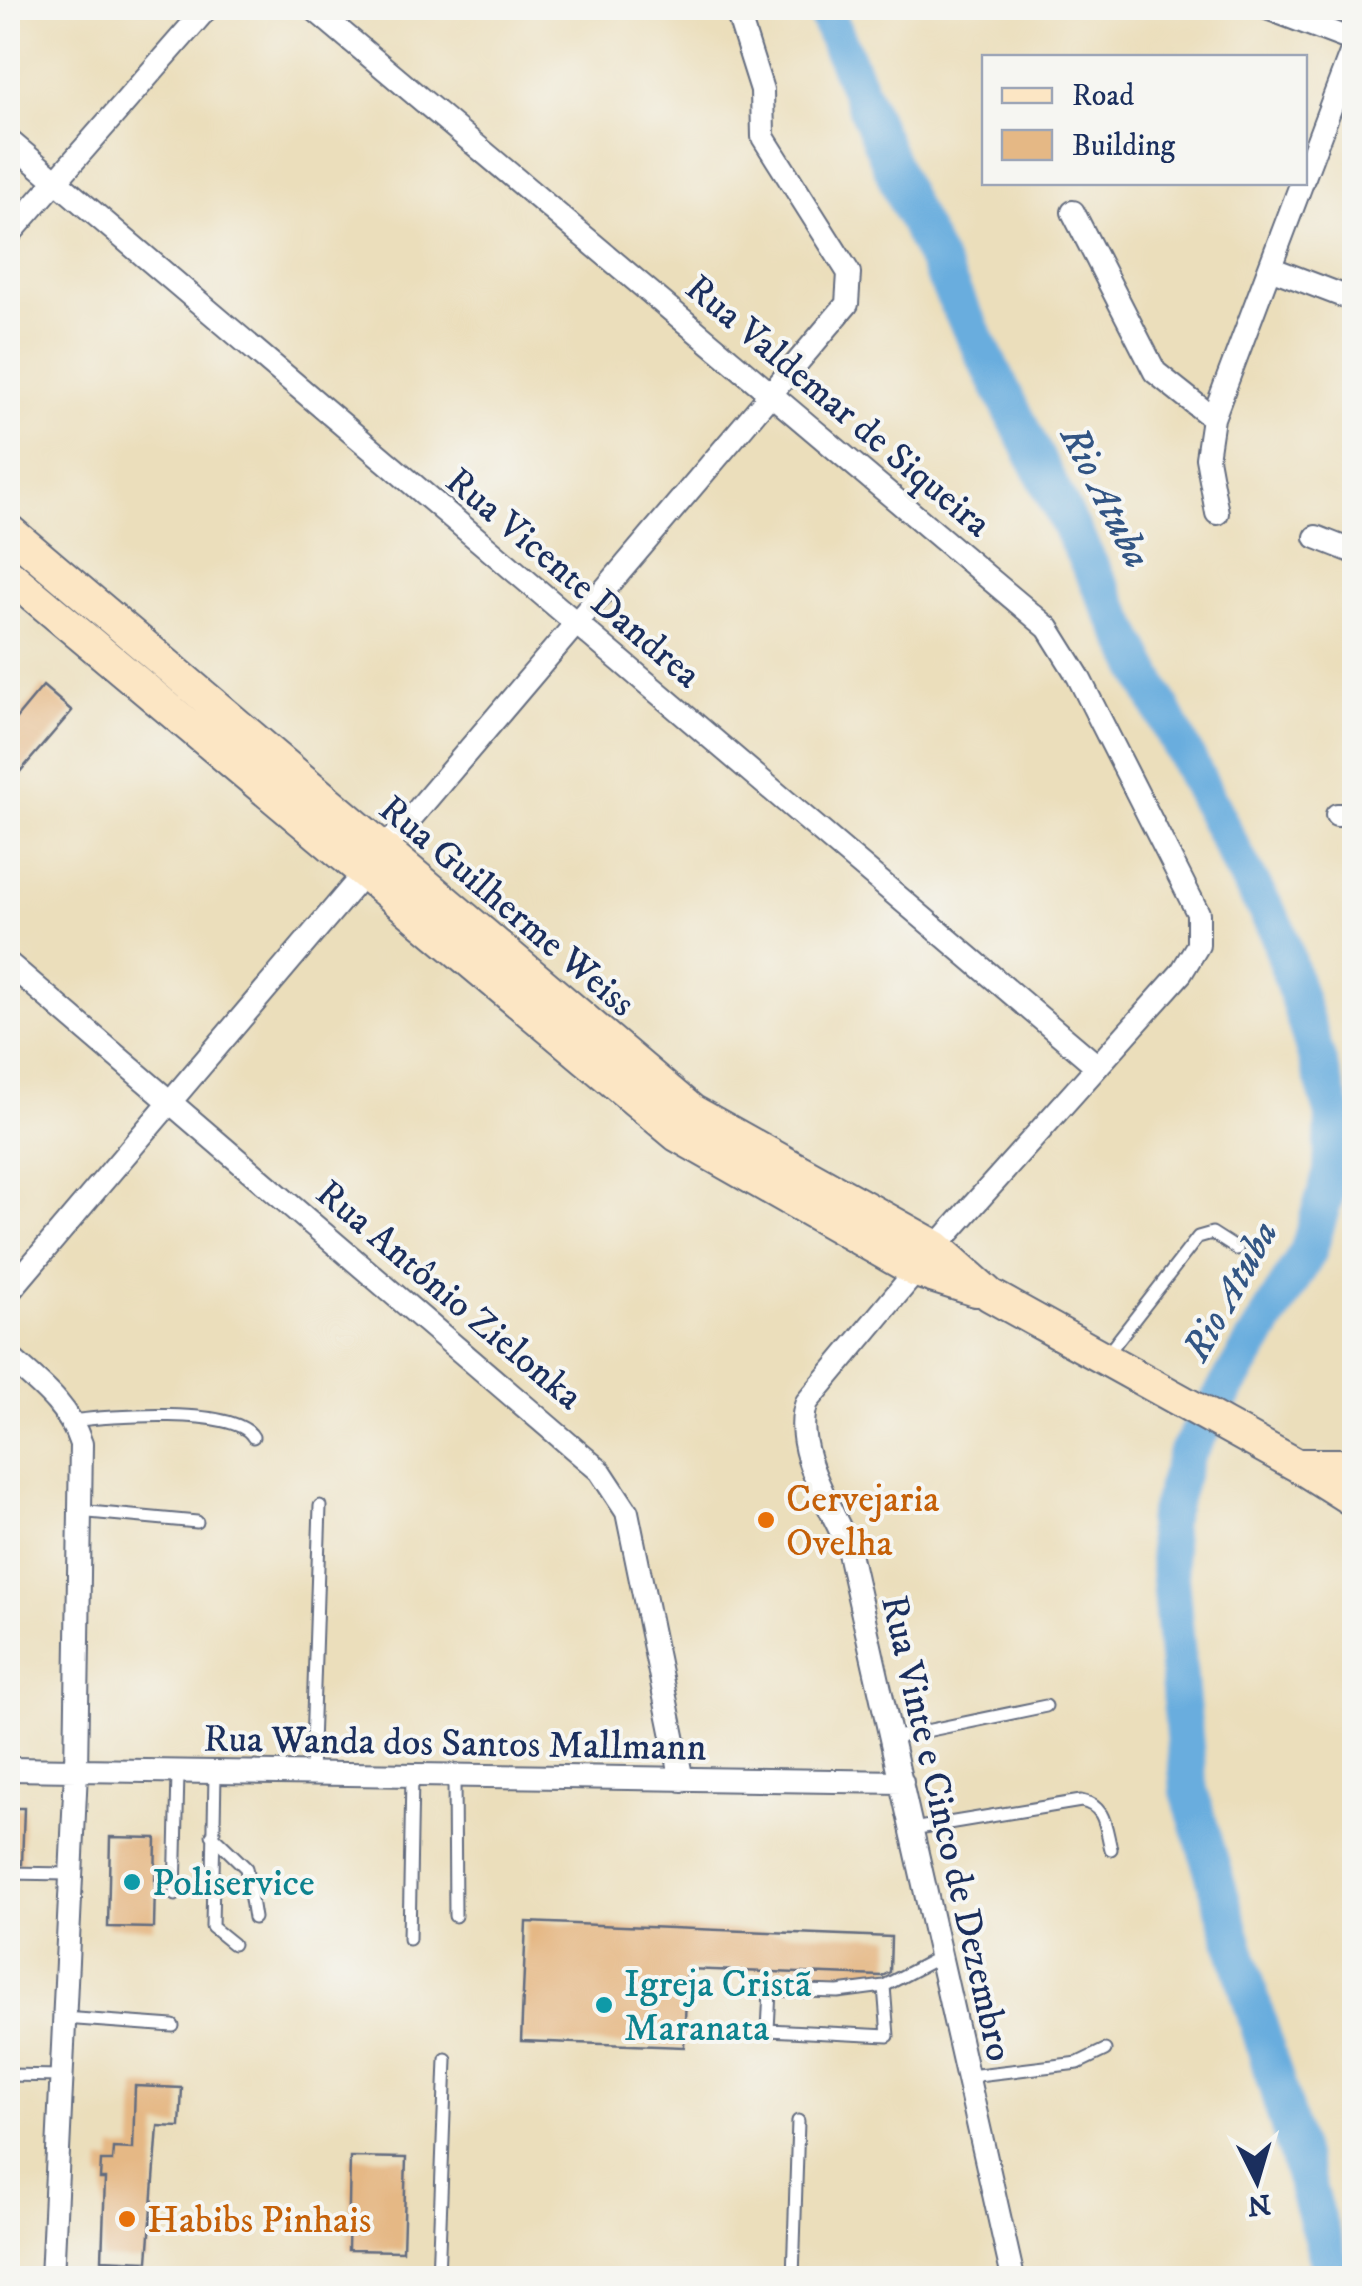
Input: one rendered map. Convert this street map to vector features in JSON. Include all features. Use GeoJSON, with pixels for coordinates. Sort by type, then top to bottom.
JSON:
{"type":"FeatureCollection","features":[{"type":"Feature","properties":{"kind":"street"},"geometry":{"type":"LineString","coordinates":[[8,236],[207,8]]}},
{"type":"Feature","properties":{"kind":"street","name":"Rua Valdemar de Siqueira"},"geometry":{"type":"LineString","coordinates":[[313,8],[1048,628],[1078,676],[1198,913],[1198,945]]}},
{"type":"Feature","properties":{"kind":"street"},"geometry":{"type":"LineString","coordinates":[[8,1293],[578,626],[847,304],[850,273],[763,137],[762,90],[736,8]]}},
{"type":"Feature","properties":{"kind":"street"},"geometry":{"type":"LineString","coordinates":[[1267,8],[1354,43],[1307,169]]}},
{"type":"Feature","properties":{"kind":"street","name":"Rua Vicente Dandrea"},"geometry":{"type":"LineString","coordinates":[[8,140],[1096,1066]]}},
{"type":"Feature","properties":{"kind":"street"},"geometry":{"type":"LineString","coordinates":[[1217,514],[1207,458],[1213,418],[1301,185]]}},
{"type":"Feature","properties":{"kind":"street"},"geometry":{"type":"LineString","coordinates":[[1073,212],[1155,372],[1213,418]]}},
{"type":"Feature","properties":{"kind":"street"},"geometry":{"type":"LineString","coordinates":[[1270,268],[1354,300]]}},
{"type":"Feature","properties":{"kind":"street","name":"Rua Guilherme Weiss"},"geometry":{"type":"LineString","coordinates":[[8,530],[677,1134],[926,1259],[1354,1497]]}},
{"type":"Feature","properties":{"kind":"street"},"geometry":{"type":"LineString","coordinates":[[1316,537],[1354,552]]}},
{"type":"Feature","properties":{"kind":"street","name":"Rua Guilherme Weiss"},"geometry":{"type":"LineString","coordinates":[[8,574],[375,864]]}},
{"type":"Feature","properties":{"kind":"street","name":"Rua Vinte e Cinco de Dezembro"},"geometry":{"type":"LineString","coordinates":[[1013,2278],[846,1544],[809,1455],[801,1418],[808,1402],[926,1259],[1182,972],[1198,945]]}},
{"type":"Feature","properties":{"kind":"street","name":"Rua Antônio Zielonka"},"geometry":{"type":"LineString","coordinates":[[8,963],[600,1472],[627,1512],[682,1780]]}},
{"type":"Feature","properties":{"kind":"street"},"geometry":{"type":"LineString","coordinates":[[8,1356],[56,1398],[73,1421],[81,1444],[76,1770],[52,2278]]}},
{"type":"Feature","properties":{"kind":"street"},"geometry":{"type":"LineString","coordinates":[[1287,1459],[1354,1465]]}},
{"type":"Feature","properties":{"kind":"street","name":"Rua Wanda dos Santos Mallmann"},"geometry":{"type":"LineString","coordinates":[[8,1769],[412,1778],[902,1782]]}},
{"type":"Feature","properties":{"kind":"lane"},"geometry":{"type":"LineString","coordinates":[[1103,1360],[1198,1237],[1212,1233],[1237,1249]]}},
{"type":"Feature","properties":{"kind":"lane"},"geometry":{"type":"LineString","coordinates":[[73,1421],[105,1416],[207,1418],[235,1422],[248,1428],[253,1437]]}},
{"type":"Feature","properties":{"kind":"lane"},"geometry":{"type":"LineString","coordinates":[[311,1776],[320,1506]]}},
{"type":"Feature","properties":{"kind":"lane"},"geometry":{"type":"LineString","coordinates":[[78,1511],[197,1522]]}},
{"type":"Feature","properties":{"kind":"lane"},"geometry":{"type":"LineString","coordinates":[[892,1738],[1046,1706]]}},
{"type":"Feature","properties":{"kind":"lane"},"geometry":{"type":"LineString","coordinates":[[174,1896],[178,1774]]}},
{"type":"Feature","properties":{"kind":"lane"},"geometry":{"type":"LineString","coordinates":[[215,1774],[212,1927],[233,1944]]}},
{"type":"Feature","properties":{"kind":"lane"},"geometry":{"type":"LineString","coordinates":[[409,1938],[412,1778]]}},
{"type":"Feature","properties":{"kind":"lane"},"geometry":{"type":"LineString","coordinates":[[454,1778],[454,1916]]}},
{"type":"Feature","properties":{"kind":"lane"},"geometry":{"type":"LineString","coordinates":[[912,1829],[1080,1801],[1094,1804],[1102,1813],[1111,1848]]}},
{"type":"Feature","properties":{"kind":"lane"},"geometry":{"type":"LineString","coordinates":[[212,1835],[246,1868],[254,1918]]}},
{"type":"Feature","properties":{"kind":"lane"},"geometry":{"type":"LineString","coordinates":[[8,1872],[69,1874]]}},
{"type":"Feature","properties":{"kind":"lane"},"geometry":{"type":"LineString","coordinates":[[884,1986],[888,2036],[768,2030],[770,1990],[838,1992],[884,1986],[941,1956]]}},
{"type":"Feature","properties":{"kind":"lane"},"geometry":{"type":"LineString","coordinates":[[64,2018],[173,2026]]}},
{"type":"Feature","properties":{"kind":"lane"},"geometry":{"type":"LineString","coordinates":[[969,2076],[1078,2063],[1105,2050]]}},
{"type":"Feature","properties":{"kind":"lane"},"geometry":{"type":"LineString","coordinates":[[438,2278],[446,2059]]}},
{"type":"Feature","properties":{"kind":"lane"},"geometry":{"type":"LineString","coordinates":[[8,2075],[61,2076]]}},
{"type":"Feature","properties":{"kind":"lane"},"geometry":{"type":"LineString","coordinates":[[793,2278],[798,2121]]}},
{"type":"Feature","properties":{"kind":"building"},"geometry":{"type":"Polygon","coordinates":[[[43,686],[72,711],[18,774],[8,765],[8,728],[43,686]]]}},
{"type":"Feature","properties":{"kind":"building"},"geometry":{"type":"Polygon","coordinates":[[[8,1808],[24,1808],[22,1864],[8,1864],[8,1808]]]}},
{"type":"Feature","properties":{"kind":"building","name":"Poliservice"},"geometry":{"type":"Polygon","coordinates":[[[110,1837],[156,1838],[154,1928],[108,1927],[110,1837]]]}},
{"type":"Feature","properties":{"kind":"building"},"geometry":{"type":"Polygon","coordinates":[[[526,1922],[891,1937],[890,1972],[882,1976],[687,1969],[684,2047],[521,2041],[526,1922]]]}},
{"type":"Feature","properties":{"kind":"building","name":"Habibs Pinhais"},"geometry":{"type":"Polygon","coordinates":[[[135,2086],[182,2088],[180,2127],[158,2126],[148,2261],[102,2259],[105,2179],[100,2179],[101,2161],[112,2161],[113,2148],[133,2149],[135,2086]]]}},
{"type":"Feature","properties":{"kind":"building"},"geometry":{"type":"Polygon","coordinates":[[[350,2157],[406,2158],[403,2251],[348,2250],[350,2157]]]}},
{"type":"Feature","properties":{"kind":"waterway","name":"Rio Atuba"},"geometry":{"type":"LineString","coordinates":[[824,8],[905,198],[1242,868],[1277,929],[1334,1115],[1332,1172],[1308,1252],[1186,1455],[1165,1523],[1189,1791],[1334,2278]]}},
{"type":"Feature","properties":{"kind":"place","name":"Cervejaria Ovelha"},"geometry":{"type":"Point","coordinates":[766,1520]}},
{"type":"Feature","properties":{"kind":"place","name":"Poliservice"},"geometry":{"type":"Point","coordinates":[132,1882]}},
{"type":"Feature","properties":{"kind":"place","name":"Igreja Cristã Maranata"},"geometry":{"type":"Point","coordinates":[604,2005]}},
{"type":"Feature","properties":{"kind":"place","name":"Habibs Pinhais"},"geometry":{"type":"Point","coordinates":[127,2219]}}]}
